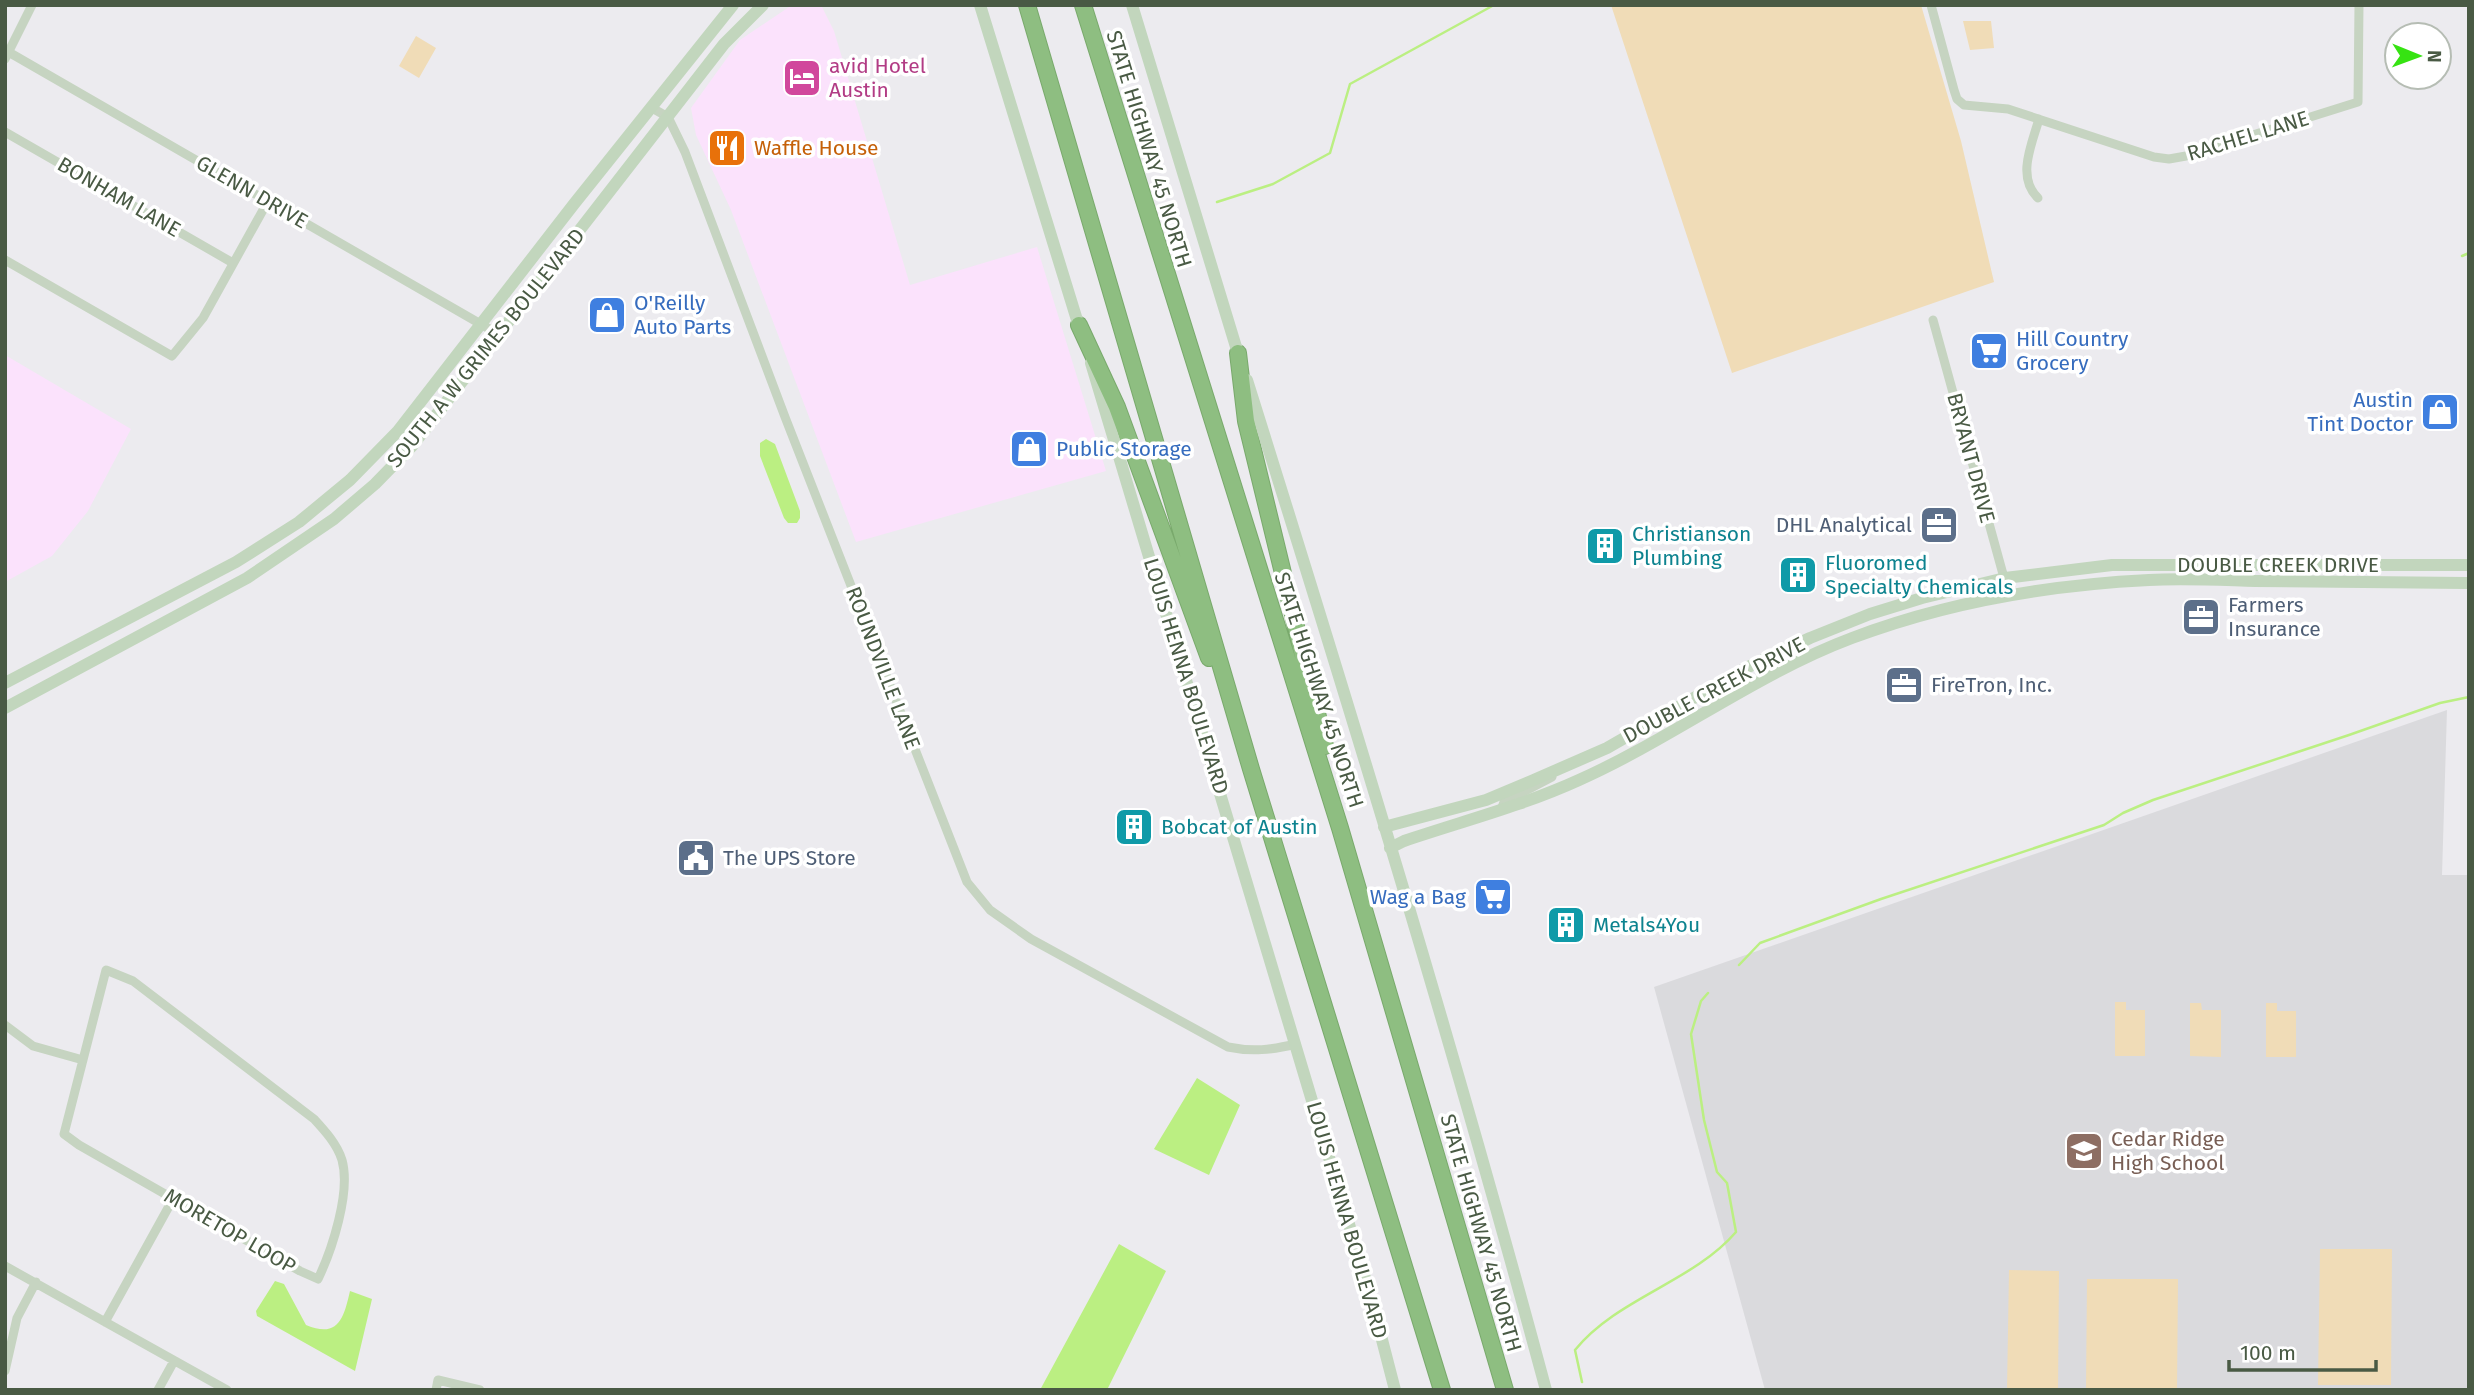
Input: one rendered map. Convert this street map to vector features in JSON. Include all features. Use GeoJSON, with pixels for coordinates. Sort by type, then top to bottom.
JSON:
{"type":"FeatureCollection","features":[{"type":"Feature","properties":{"kind":"highway"},"geometry":{"type":"LineString","coordinates":[[1027,5],[1251,769],[1442,1390]]}},
{"type":"Feature","properties":{"kind":"highway","name":"STATE HIGHWAY 45 NORTH"},"geometry":{"type":"LineString","coordinates":[[1083,5],[1340,828],[1505,1390]]}},
{"type":"Feature","properties":{"kind":"highway"},"geometry":{"type":"LineString","coordinates":[[1079,325],[1117,407],[1251,769]]}},
{"type":"Feature","properties":{"kind":"highway"},"geometry":{"type":"LineString","coordinates":[[1238,354],[1245,421],[1326,753],[1340,828]]}},
{"type":"Feature","properties":{"kind":"main road","name":"SOUTH A W GRIMES BOULEVARD"},"geometry":{"type":"LineString","coordinates":[[5,682],[236,562],[299,522],[350,480],[398,431],[733,5]]}},
{"type":"Feature","properties":{"kind":"main road","name":"SOUTH A W GRIMES BOULEVARD"},"geometry":{"type":"LineString","coordinates":[[5,708],[247,578],[310,536],[375,484],[412,446],[724,44],[763,5]]}},
{"type":"Feature","properties":{"kind":"main road","name":"LOUIS HENNA BOULEVARD"},"geometry":{"type":"LineString","coordinates":[[980,5],[1296,1044],[1373,1301],[1395,1390]]}},
{"type":"Feature","properties":{"kind":"main road"},"geometry":{"type":"LineString","coordinates":[[1132,5],[1384,827],[1491,1186],[1546,1390]]}},
{"type":"Feature","properties":{"kind":"main road"},"geometry":{"type":"LineString","coordinates":[[299,522],[310,536]]}},
{"type":"Feature","properties":{"kind":"main road","name":"DOUBLE CREEK DRIVE"},"geometry":{"type":"LineString","coordinates":[[1384,827],[1486,800],[1590,755],[1658,721],[1746,668],[1810,638],[1906,603],[2005,578],[2112,565],[2469,565]]}},
{"type":"Feature","properties":{"kind":"main road","name":"DOUBLE CREEK DRIVE"},"geometry":{"type":"LineString","coordinates":[[1390,848],[1579,780],[1642,748],[1760,680],[1851,638],[1942,610],[2049,589],[2151,580],[2469,583]]}},
{"type":"Feature","properties":{"kind":"main road"},"geometry":{"type":"LineString","coordinates":[[174,593],[184,612]]}},
{"type":"Feature","properties":{"kind":"street"},"geometry":{"type":"LineString","coordinates":[[7,54],[32,5]]}},
{"type":"Feature","properties":{"kind":"street","name":"RACHEL LANE"},"geometry":{"type":"LineString","coordinates":[[1931,5],[1954,90],[1957,99],[1964,105],[1993,106],[2154,157],[2169,159],[2358,102],[2359,5]]}},
{"type":"Feature","properties":{"kind":"street","name":"GLENN DRIVE"},"geometry":{"type":"LineString","coordinates":[[7,54],[498,334]]}},
{"type":"Feature","properties":{"kind":"street"},"geometry":{"type":"LineString","coordinates":[[652,108],[668,117]]}},
{"type":"Feature","properties":{"kind":"street","name":"ROUNDVILLE LANE"},"geometry":{"type":"LineString","coordinates":[[668,117],[685,152],[780,406],[967,882],[990,911],[1031,939],[1228,1047],[1267,1051],[1296,1044]]}},
{"type":"Feature","properties":{"kind":"street"},"geometry":{"type":"LineString","coordinates":[[2038,198],[2026,181],[2026,169],[2039,119]]}},
{"type":"Feature","properties":{"kind":"street","name":"BONHAM LANE"},"geometry":{"type":"LineString","coordinates":[[5,132],[233,262]]}},
{"type":"Feature","properties":{"kind":"street"},"geometry":{"type":"LineString","coordinates":[[5,260],[172,356],[203,318],[268,201]]}},
{"type":"Feature","properties":{"kind":"street","name":"BRYANT DRIVE"},"geometry":{"type":"LineString","coordinates":[[1933,320],[2009,596]]}},
{"type":"Feature","properties":{"kind":"street"},"geometry":{"type":"LineString","coordinates":[[1501,810],[1504,802],[1525,793],[1590,755]]}},
{"type":"Feature","properties":{"kind":"street","name":"MORETOP LOOP"},"geometry":{"type":"LineString","coordinates":[[106,970],[133,981],[314,1119],[331,1138],[342,1161],[343,1196],[327,1259],[318,1279],[173,1199],[64,1134],[83,1060],[106,970]]}},
{"type":"Feature","properties":{"kind":"street"},"geometry":{"type":"LineString","coordinates":[[5,1025],[33,1046],[83,1060]]}},
{"type":"Feature","properties":{"kind":"street"},"geometry":{"type":"LineString","coordinates":[[105,1322],[173,1199]]}},
{"type":"Feature","properties":{"kind":"street"},"geometry":{"type":"LineString","coordinates":[[5,1266],[227,1390]]}},
{"type":"Feature","properties":{"kind":"street"},"geometry":{"type":"LineString","coordinates":[[5,1371],[17,1318],[36,1282]]}},
{"type":"Feature","properties":{"kind":"street"},"geometry":{"type":"LineString","coordinates":[[158,1390],[174,1361]]}},
{"type":"Feature","properties":{"kind":"street"},"geometry":{"type":"LineString","coordinates":[[437,1385],[480,1390]]}},
{"type":"Feature","properties":{"kind":"shaded area"},"geometry":{"type":"Polygon","coordinates":[[[792,5],[821,5],[834,31],[910,285],[1037,247],[1106,471],[856,542],[731,210],[696,135],[691,108],[740,40],[792,5]]]}},
{"type":"Feature","properties":{"kind":"shaded area"},"geometry":{"type":"Polygon","coordinates":[[[1611,5],[1921,5],[1961,141],[1994,282],[1732,373],[1611,5]]]}},
{"type":"Feature","properties":{"kind":"shaded area"},"geometry":{"type":"Polygon","coordinates":[[[1963,21],[1991,21],[1994,48],[1970,50],[1963,21]]]}},
{"type":"Feature","properties":{"kind":"shaded area"},"geometry":{"type":"Polygon","coordinates":[[[416,36],[436,48],[419,78],[399,66],[416,36]]]}},
{"type":"Feature","properties":{"kind":"shaded area"},"geometry":{"type":"Polygon","coordinates":[[[5,355],[131,429],[88,511],[52,556],[5,582],[5,355]]]}},
{"type":"Feature","properties":{"kind":"shaded area"},"geometry":{"type":"Polygon","coordinates":[[[766,439],[775,444],[800,511],[797,523],[788,523],[784,518],[760,456],[760,443],[766,439]]]}},
{"type":"Feature","properties":{"kind":"shaded area","name":"Cedar Ridge High School"},"geometry":{"type":"Polygon","coordinates":[[[2447,710],[2442,875],[2469,875],[2469,1390],[1765,1390],[1654,987],[2447,710]]]}},
{"type":"Feature","properties":{"kind":"shaded area"},"geometry":{"type":"Polygon","coordinates":[[[2115,1002],[2126,1002],[2126,1010],[2145,1010],[2145,1056],[2115,1056],[2115,1002]]]}},
{"type":"Feature","properties":{"kind":"shaded area"},"geometry":{"type":"Polygon","coordinates":[[[2190,1003],[2201,1003],[2202,1010],[2221,1010],[2221,1057],[2190,1056],[2190,1003]]]}},
{"type":"Feature","properties":{"kind":"shaded area"},"geometry":{"type":"Polygon","coordinates":[[[2266,1003],[2277,1003],[2277,1011],[2296,1011],[2296,1057],[2266,1057],[2266,1003]]]}},
{"type":"Feature","properties":{"kind":"shaded area"},"geometry":{"type":"Polygon","coordinates":[[[1197,1078],[1240,1105],[1209,1175],[1154,1149],[1197,1078]]]}},
{"type":"Feature","properties":{"kind":"shaded area"},"geometry":{"type":"Polygon","coordinates":[[[1119,1244],[1166,1271],[1107,1390],[1040,1390],[1119,1244]]]}},
{"type":"Feature","properties":{"kind":"shaded area"},"geometry":{"type":"Polygon","coordinates":[[[2320,1249],[2392,1249],[2391,1385],[2318,1385],[2320,1249]]]}},
{"type":"Feature","properties":{"kind":"shaded area"},"geometry":{"type":"Polygon","coordinates":[[[2009,1270],[2059,1271],[2058,1390],[2007,1390],[2009,1270]]]}},
{"type":"Feature","properties":{"kind":"shaded area"},"geometry":{"type":"Polygon","coordinates":[[[2087,1279],[2178,1279],[2177,1390],[2086,1390],[2087,1279]]]}},
{"type":"Feature","properties":{"kind":"shaded area"},"geometry":{"type":"Polygon","coordinates":[[[275,1281],[284,1284],[306,1325],[317,1329],[333,1327],[338,1323],[350,1291],[372,1299],[355,1371],[257,1316],[256,1311],[275,1281]]]}},
{"type":"Feature","properties":{"kind":"waterway"},"geometry":{"type":"LineString","coordinates":[[1217,202],[1273,184],[1330,153],[1350,84],[1494,5]]}},
{"type":"Feature","properties":{"kind":"waterway"},"geometry":{"type":"LineString","coordinates":[[2462,256],[2469,253]]}},
{"type":"Feature","properties":{"kind":"waterway"},"geometry":{"type":"LineString","coordinates":[[1739,965],[1760,943],[1881,899],[2104,825],[2153,800],[2440,703],[2469,697]]}},
{"type":"Feature","properties":{"kind":"waterway"},"geometry":{"type":"LineString","coordinates":[[1582,1382],[1575,1350],[1592,1332],[1633,1303],[1699,1264],[1736,1232],[1727,1183],[1717,1172],[1704,1120],[1691,1034],[1701,1001],[1708,993]]}},
{"type":"Feature","properties":{"kind":"place","name":"avid Hotel Austin"},"geometry":{"type":"Point","coordinates":[802,78]}},
{"type":"Feature","properties":{"kind":"place","name":"Waffle House"},"geometry":{"type":"Point","coordinates":[727,148]}},
{"type":"Feature","properties":{"kind":"place","name":"O'Reilly Auto Parts"},"geometry":{"type":"Point","coordinates":[607,315]}},
{"type":"Feature","properties":{"kind":"place","name":"Hill Country Grocery"},"geometry":{"type":"Point","coordinates":[1989,351]}},
{"type":"Feature","properties":{"kind":"place","name":"Austin Tint Doctor"},"geometry":{"type":"Point","coordinates":[2440,412]}},
{"type":"Feature","properties":{"kind":"place","name":"Public Storage"},"geometry":{"type":"Point","coordinates":[1029,449]}},
{"type":"Feature","properties":{"kind":"place","name":"DHL Analytical"},"geometry":{"type":"Point","coordinates":[1939,525]}},
{"type":"Feature","properties":{"kind":"place","name":"Christianson Plumbing"},"geometry":{"type":"Point","coordinates":[1605,546]}},
{"type":"Feature","properties":{"kind":"place","name":"Fluoromed Specialty Chemicals"},"geometry":{"type":"Point","coordinates":[1798,575]}},
{"type":"Feature","properties":{"kind":"place","name":"Farmers Insurance"},"geometry":{"type":"Point","coordinates":[2201,617]}},
{"type":"Feature","properties":{"kind":"place","name":"FireTron, Inc."},"geometry":{"type":"Point","coordinates":[1904,685]}},
{"type":"Feature","properties":{"kind":"place","name":"Bobcat of Austin"},"geometry":{"type":"Point","coordinates":[1134,827]}},
{"type":"Feature","properties":{"kind":"place","name":"The UPS Store"},"geometry":{"type":"Point","coordinates":[696,858]}},
{"type":"Feature","properties":{"kind":"place","name":"Wag a Bag"},"geometry":{"type":"Point","coordinates":[1493,897]}},
{"type":"Feature","properties":{"kind":"place","name":"Metals4You"},"geometry":{"type":"Point","coordinates":[1566,925]}},
{"type":"Feature","properties":{"kind":"place","name":"Cedar Ridge High School"},"geometry":{"type":"Point","coordinates":[2084,1151]}}]}
